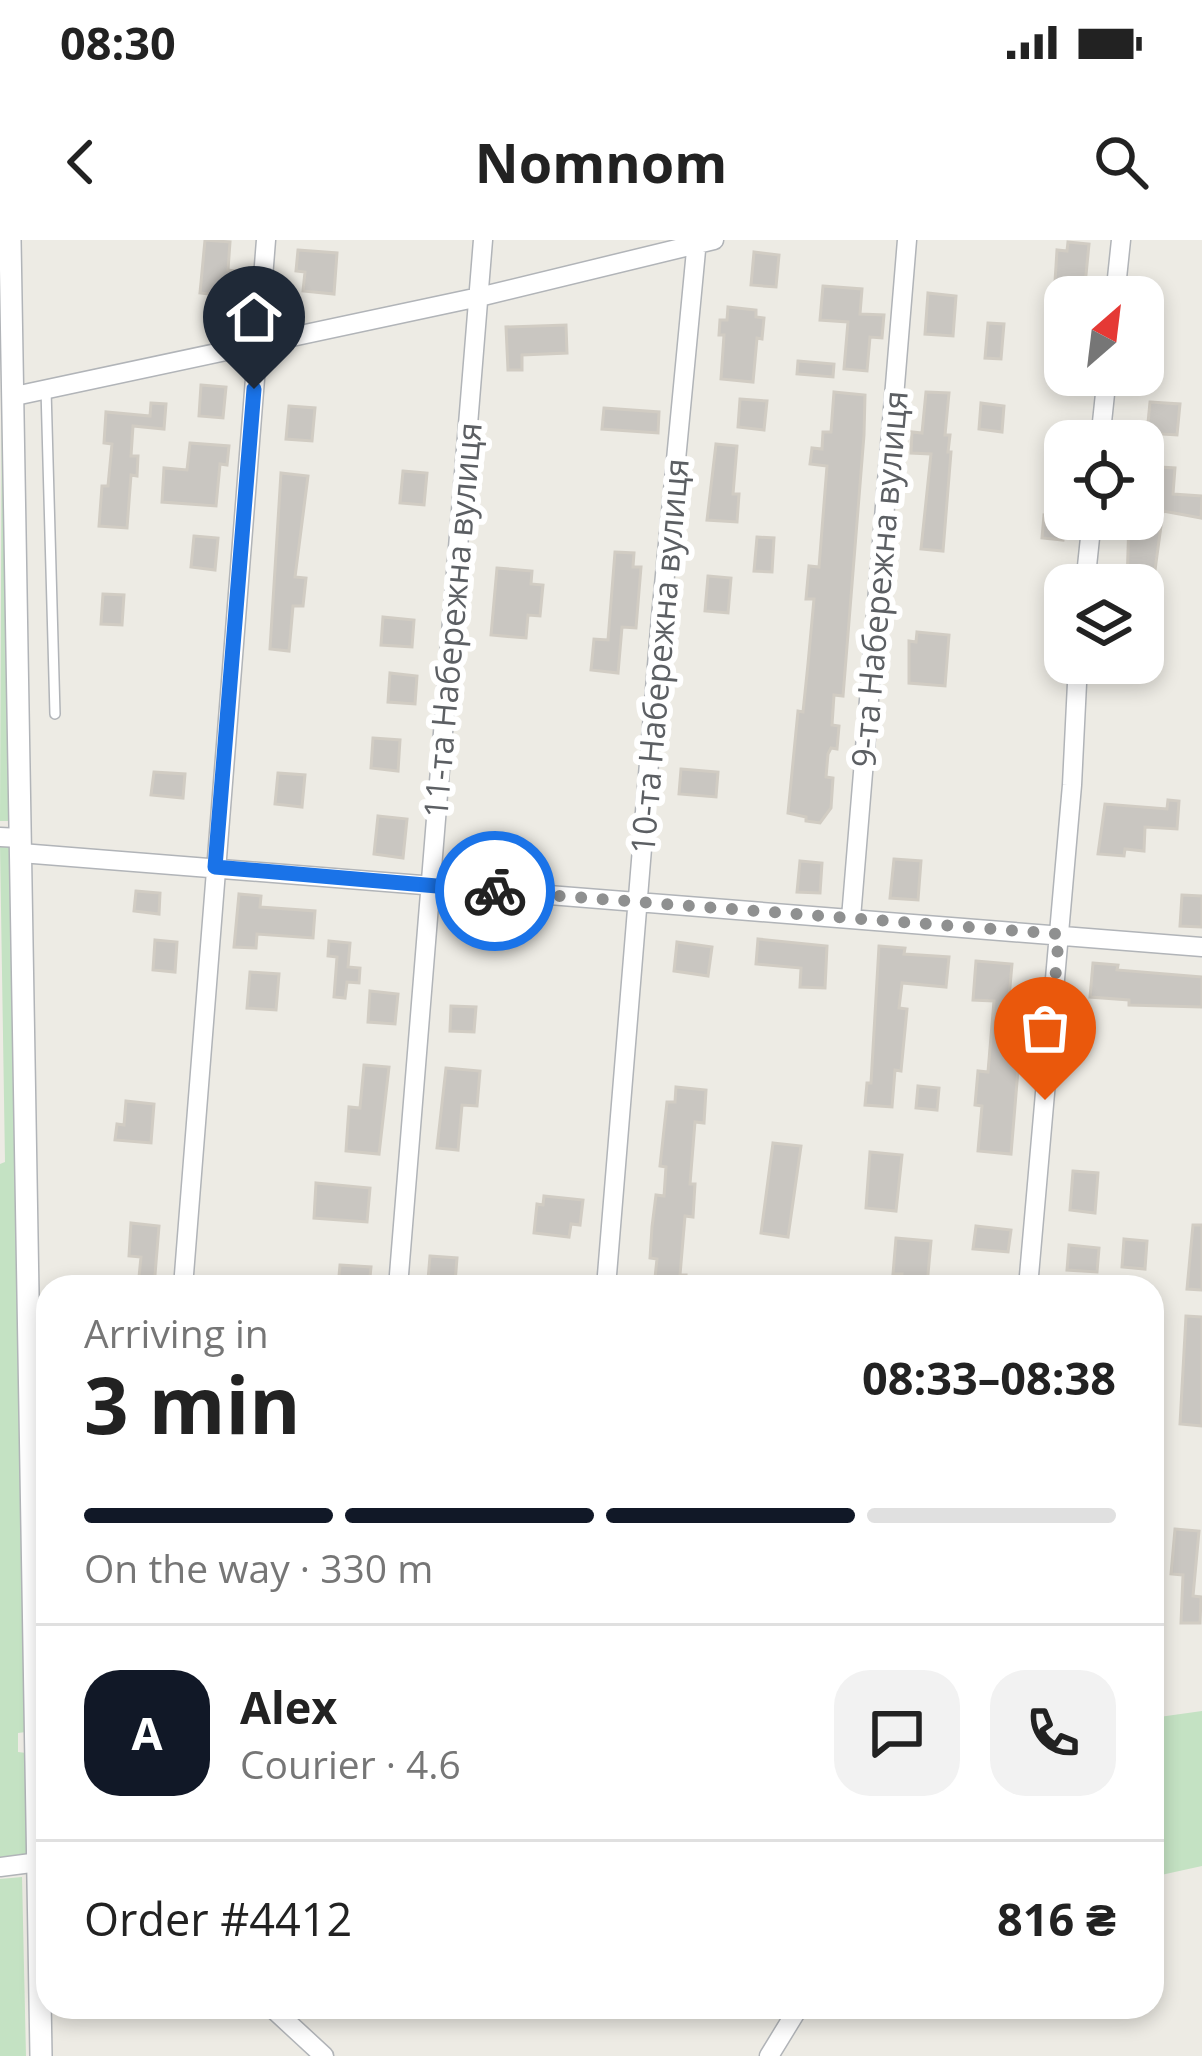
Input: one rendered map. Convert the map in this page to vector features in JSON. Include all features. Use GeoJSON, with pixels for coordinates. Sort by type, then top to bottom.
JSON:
{"type":"FeatureCollection","features":[{"type":"Feature","properties":{"kind":"street"},"geometry":{"type":"LineString","coordinates":[[10,240],[15,396],[14,842],[36,1589]]}},
{"type":"Feature","properties":{"kind":"street"},"geometry":{"type":"LineString","coordinates":[[184,1275],[266,240]]}},
{"type":"Feature","properties":{"kind":"street","name":"11-та Набережна вулиця"},"geometry":{"type":"LineString","coordinates":[[399,1275],[483,240]]}},
{"type":"Feature","properties":{"kind":"street","name":"9-та Набережна вулиця"},"geometry":{"type":"LineString","coordinates":[[850,918],[908,240]]}},
{"type":"Feature","properties":{"kind":"street"},"geometry":{"type":"LineString","coordinates":[[1117,276],[1121,240]]}},
{"type":"Feature","properties":{"kind":"street"},"geometry":{"type":"LineString","coordinates":[[15,396],[479,297],[703,241]]}},
{"type":"Feature","properties":{"kind":"street","name":"10-та Набережна вулиця"},"geometry":{"type":"LineString","coordinates":[[607,1275],[638,902],[703,241]]}},
{"type":"Feature","properties":{"kind":"street"},"geometry":{"type":"LineString","coordinates":[[1029,1275],[1077,684]]}},
{"type":"Feature","properties":{"kind":"street"},"geometry":{"type":"LineString","coordinates":[[14,842],[215,867],[1202,947]]}},
{"type":"Feature","properties":{"kind":"street"},"geometry":{"type":"LineString","coordinates":[[0,1867],[36,1862]]}},
{"type":"Feature","properties":{"kind":"street"},"geometry":{"type":"LineString","coordinates":[[41,2019],[41,2056]]}},
{"type":"Feature","properties":{"kind":"street"},"geometry":{"type":"LineString","coordinates":[[284,2019],[323,2056]]}},
{"type":"Feature","properties":{"kind":"street"},"geometry":{"type":"LineString","coordinates":[[769,2056],[792,2019]]}},
{"type":"Feature","properties":{"kind":"lane"},"geometry":{"type":"LineString","coordinates":[[46,389],[55,714]]}},
{"type":"Feature","properties":{"kind":"green space"},"geometry":{"type":"Polygon","coordinates":[[[2,347],[3,397],[9,821],[0,821],[2,347]]]}},
{"type":"Feature","properties":{"kind":"green space"},"geometry":{"type":"Polygon","coordinates":[[[0,845],[9,845],[26,1732],[18,1733],[18,1752],[26,1753],[28,1856],[0,1860],[0,1164],[5,1162],[0,845]]]}},
{"type":"Feature","properties":{"kind":"green space"},"geometry":{"type":"Polygon","coordinates":[[[1202,1711],[1202,1866],[1164,1874],[1164,1716],[1202,1711]]]}},
{"type":"Feature","properties":{"kind":"green space"},"geometry":{"type":"Polygon","coordinates":[[[22,1877],[26,2056],[0,2056],[0,1879],[22,1877]]]}},
{"type":"Feature","properties":{"kind":"building"},"geometry":{"type":"Polygon","coordinates":[[[205,240],[230,242],[228,270],[241,272],[238,303],[209,300],[209,294],[200,293],[205,240]]]}},
{"type":"Feature","properties":{"kind":"building"},"geometry":{"type":"Polygon","coordinates":[[[1068,242],[1089,244],[1086,276],[1055,276],[1057,250],[1067,251],[1068,242]]]}},
{"type":"Feature","properties":{"kind":"building"},"geometry":{"type":"Polygon","coordinates":[[[298,250],[337,253],[334,294],[303,291],[305,272],[296,271],[298,250]]]}},
{"type":"Feature","properties":{"kind":"building"},"geometry":{"type":"Polygon","coordinates":[[[754,252],[779,255],[776,287],[751,285],[754,252]]]}},
{"type":"Feature","properties":{"kind":"building"},"geometry":{"type":"Polygon","coordinates":[[[823,286],[862,289],[860,314],[884,315],[882,338],[870,337],[867,371],[844,369],[848,322],[820,320],[823,286]]]}},
{"type":"Feature","properties":{"kind":"building"},"geometry":{"type":"Polygon","coordinates":[[[928,293],[956,296],[953,336],[925,334],[928,293]]]}},
{"type":"Feature","properties":{"kind":"building"},"geometry":{"type":"Polygon","coordinates":[[[728,307],[756,310],[756,317],[764,318],[753,382],[721,379],[724,335],[719,335],[720,320],[727,320],[728,307]]]}},
{"type":"Feature","properties":{"kind":"building"},"geometry":{"type":"Polygon","coordinates":[[[988,323],[1004,324],[1001,359],[985,358],[988,323]]]}},
{"type":"Feature","properties":{"kind":"building"},"geometry":{"type":"Polygon","coordinates":[[[566,325],[567,353],[522,355],[522,370],[508,370],[506,327],[566,325]]]}},
{"type":"Feature","properties":{"kind":"building"},"geometry":{"type":"Polygon","coordinates":[[[798,361],[834,364],[833,377],[797,374],[798,361]]]}},
{"type":"Feature","properties":{"kind":"building"},"geometry":{"type":"Polygon","coordinates":[[[201,385],[226,387],[223,418],[199,416],[201,385]]]}},
{"type":"Feature","properties":{"kind":"building"},"geometry":{"type":"Polygon","coordinates":[[[834,392],[865,395],[864,435],[843,696],[834,695],[832,725],[839,726],[837,749],[831,748],[828,754],[826,777],[833,778],[831,808],[820,823],[788,813],[814,599],[806,599],[809,566],[819,567],[827,466],[810,464],[812,448],[822,449],[823,432],[831,432],[834,392]]]}},
{"type":"Feature","properties":{"kind":"building"},"geometry":{"type":"Polygon","coordinates":[[[926,392],[949,393],[945,435],[950,435],[951,452],[943,551],[921,549],[931,454],[911,453],[912,432],[922,433],[926,392]]]}},
{"type":"Feature","properties":{"kind":"building"},"geometry":{"type":"Polygon","coordinates":[[[740,399],[767,401],[764,430],[738,427],[740,399]]]}},
{"type":"Feature","properties":{"kind":"building"},"geometry":{"type":"Polygon","coordinates":[[[1150,402],[1180,404],[1177,435],[1164,434],[1164,420],[1148,420],[1150,402]]]}},
{"type":"Feature","properties":{"kind":"building"},"geometry":{"type":"Polygon","coordinates":[[[151,403],[166,404],[164,429],[133,426],[131,456],[138,456],[137,476],[131,475],[127,528],[99,526],[112,444],[104,443],[106,412],[150,416],[151,403]]]}},
{"type":"Feature","properties":{"kind":"building"},"geometry":{"type":"Polygon","coordinates":[[[981,403],[1004,406],[1002,432],[979,429],[981,403]]]}},
{"type":"Feature","properties":{"kind":"building"},"geometry":{"type":"Polygon","coordinates":[[[289,406],[315,408],[312,441],[286,439],[289,406]]]}},
{"type":"Feature","properties":{"kind":"building"},"geometry":{"type":"Polygon","coordinates":[[[604,408],[659,412],[658,433],[602,429],[604,408]]]}},
{"type":"Feature","properties":{"kind":"building"},"geometry":{"type":"Polygon","coordinates":[[[190,443],[229,446],[227,465],[220,464],[216,506],[162,502],[164,468],[187,470],[190,443]]]}},
{"type":"Feature","properties":{"kind":"building"},"geometry":{"type":"Polygon","coordinates":[[[716,444],[737,446],[733,494],[739,494],[737,522],[707,520],[716,444]]]}},
{"type":"Feature","properties":{"kind":"building"},"geometry":{"type":"Polygon","coordinates":[[[1164,467],[1175,468],[1173,494],[1202,496],[1201,518],[1164,511],[1164,467]]]}},
{"type":"Feature","properties":{"kind":"building"},"geometry":{"type":"Polygon","coordinates":[[[403,471],[427,473],[424,505],[400,503],[403,471]]]}},
{"type":"Feature","properties":{"kind":"building"},"geometry":{"type":"Polygon","coordinates":[[[281,473],[308,476],[295,577],[306,578],[303,606],[293,606],[289,651],[270,649],[281,473]]]}},
{"type":"Feature","properties":{"kind":"building"},"geometry":{"type":"Polygon","coordinates":[[[194,536],[218,538],[215,570],[191,567],[194,536]]]}},
{"type":"Feature","properties":{"kind":"building"},"geometry":{"type":"Polygon","coordinates":[[[757,537],[774,538],[772,572],[754,571],[757,537]]]}},
{"type":"Feature","properties":{"kind":"building"},"geometry":{"type":"Polygon","coordinates":[[[1128,540],[1159,540],[1156,564],[1128,564],[1128,540]]]}},
{"type":"Feature","properties":{"kind":"building"},"geometry":{"type":"Polygon","coordinates":[[[615,552],[634,553],[633,567],[641,567],[636,628],[622,627],[618,673],[591,670],[594,639],[608,640],[615,552]]]}},
{"type":"Feature","properties":{"kind":"building"},"geometry":{"type":"Polygon","coordinates":[[[497,568],[532,571],[531,584],[543,585],[540,616],[528,615],[526,638],[491,635],[497,568]]]}},
{"type":"Feature","properties":{"kind":"building"},"geometry":{"type":"Polygon","coordinates":[[[708,576],[731,578],[728,613],[705,611],[708,576]]]}},
{"type":"Feature","properties":{"kind":"building"},"geometry":{"type":"Polygon","coordinates":[[[103,594],[124,595],[122,625],[101,624],[103,594]]]}},
{"type":"Feature","properties":{"kind":"building"},"geometry":{"type":"Polygon","coordinates":[[[383,617],[414,620],[412,647],[381,645],[383,617]]]}},
{"type":"Feature","properties":{"kind":"building"},"geometry":{"type":"Polygon","coordinates":[[[917,632],[949,635],[945,686],[909,683],[909,641],[916,642],[917,632]]]}},
{"type":"Feature","properties":{"kind":"building"},"geometry":{"type":"Polygon","coordinates":[[[390,673],[417,676],[415,704],[388,702],[390,673]]]}},
{"type":"Feature","properties":{"kind":"building"},"geometry":{"type":"Polygon","coordinates":[[[373,738],[400,740],[398,771],[371,768],[373,738]]]}},
{"type":"Feature","properties":{"kind":"building"},"geometry":{"type":"Polygon","coordinates":[[[681,769],[718,772],[716,797],[679,794],[681,769]]]}},
{"type":"Feature","properties":{"kind":"building"},"geometry":{"type":"Polygon","coordinates":[[[154,772],[185,774],[183,798],[151,795],[154,772]]]}},
{"type":"Feature","properties":{"kind":"building"},"geometry":{"type":"Polygon","coordinates":[[[278,773],[305,775],[302,807],[275,804],[278,773]]]}},
{"type":"Feature","properties":{"kind":"building"},"geometry":{"type":"Polygon","coordinates":[[[1168,800],[1179,801],[1177,829],[1145,827],[1144,851],[1125,849],[1124,856],[1098,854],[1105,804],[1167,809],[1168,800]]]}},
{"type":"Feature","properties":{"kind":"building"},"geometry":{"type":"Polygon","coordinates":[[[378,816],[407,819],[403,858],[374,854],[378,816]]]}},
{"type":"Feature","properties":{"kind":"building"},"geometry":{"type":"Polygon","coordinates":[[[894,859],[921,861],[918,900],[890,898],[894,859]]]}},
{"type":"Feature","properties":{"kind":"building"},"geometry":{"type":"Polygon","coordinates":[[[800,861],[822,863],[820,893],[797,892],[800,861]]]}},
{"type":"Feature","properties":{"kind":"building"},"geometry":{"type":"Polygon","coordinates":[[[136,891],[160,893],[159,914],[134,911],[136,891]]]}},
{"type":"Feature","properties":{"kind":"building"},"geometry":{"type":"Polygon","coordinates":[[[239,894],[261,896],[260,907],[315,911],[313,938],[257,934],[256,948],[234,947],[239,894]]]}},
{"type":"Feature","properties":{"kind":"building"},"geometry":{"type":"Polygon","coordinates":[[[1182,895],[1202,896],[1202,927],[1180,926],[1182,895]]]}},
{"type":"Feature","properties":{"kind":"building"},"geometry":{"type":"Polygon","coordinates":[[[758,939],[827,946],[825,988],[800,987],[801,968],[756,964],[758,939]]]}},
{"type":"Feature","properties":{"kind":"building"},"geometry":{"type":"Polygon","coordinates":[[[155,940],[177,942],[175,972],[153,970],[155,940]]]}},
{"type":"Feature","properties":{"kind":"building"},"geometry":{"type":"Polygon","coordinates":[[[329,941],[350,943],[348,967],[360,968],[359,983],[347,982],[345,998],[334,997],[337,957],[328,956],[329,941]]]}},
{"type":"Feature","properties":{"kind":"building"},"geometry":{"type":"Polygon","coordinates":[[[677,942],[712,947],[708,976],[674,971],[677,942]]]}},
{"type":"Feature","properties":{"kind":"building"},"geometry":{"type":"Polygon","coordinates":[[[879,946],[905,948],[904,954],[949,957],[946,987],[902,983],[899,1008],[907,1009],[892,1107],[865,1105],[867,1083],[871,1083],[879,946]]]}},
{"type":"Feature","properties":{"kind":"building"},"geometry":{"type":"Polygon","coordinates":[[[976,961],[1012,964],[1007,1021],[1022,1022],[1011,1154],[978,1151],[982,1106],[975,1105],[978,1071],[988,1072],[994,1001],[973,1000],[976,961]]]}},
{"type":"Feature","properties":{"kind":"building"},"geometry":{"type":"Polygon","coordinates":[[[1093,963],[1118,965],[1117,970],[1202,977],[1202,1007],[1129,1005],[1129,1000],[1090,997],[1093,963]]]}},
{"type":"Feature","properties":{"kind":"building"},"geometry":{"type":"Polygon","coordinates":[[[250,972],[279,974],[276,1010],[247,1008],[250,972]]]}},
{"type":"Feature","properties":{"kind":"building"},"geometry":{"type":"Polygon","coordinates":[[[370,991],[398,994],[395,1024],[368,1022],[370,991]]]}},
{"type":"Feature","properties":{"kind":"building"},"geometry":{"type":"Polygon","coordinates":[[[451,1006],[476,1007],[474,1032],[450,1031],[451,1006]]]}},
{"type":"Feature","properties":{"kind":"building"},"geometry":{"type":"Polygon","coordinates":[[[364,1065],[389,1067],[379,1154],[346,1151],[349,1107],[360,1108],[364,1065]]]}},
{"type":"Feature","properties":{"kind":"building"},"geometry":{"type":"Polygon","coordinates":[[[446,1068],[480,1071],[477,1106],[462,1105],[458,1150],[437,1148],[446,1068]]]}},
{"type":"Feature","properties":{"kind":"building"},"geometry":{"type":"Polygon","coordinates":[[[918,1086],[939,1088],[937,1110],[916,1108],[918,1086]]]}},
{"type":"Feature","properties":{"kind":"building"},"geometry":{"type":"Polygon","coordinates":[[[676,1087],[706,1090],[704,1123],[695,1122],[690,1184],[695,1184],[693,1217],[685,1216],[680,1275],[655,1275],[657,1259],[650,1258],[652,1227],[656,1195],[664,1196],[666,1167],[660,1166],[667,1102],[675,1102],[676,1087]]]}},
{"type":"Feature","properties":{"kind":"building"},"geometry":{"type":"Polygon","coordinates":[[[126,1101],[154,1104],[151,1143],[115,1140],[117,1124],[124,1125],[126,1101]]]}},
{"type":"Feature","properties":{"kind":"building"},"geometry":{"type":"Polygon","coordinates":[[[773,1143],[801,1146],[788,1237],[761,1233],[773,1143]]]}},
{"type":"Feature","properties":{"kind":"building"},"geometry":{"type":"Polygon","coordinates":[[[870,1152],[902,1155],[896,1211],[866,1208],[870,1152]]]}},
{"type":"Feature","properties":{"kind":"building"},"geometry":{"type":"Polygon","coordinates":[[[1073,1171],[1098,1173],[1095,1213],[1070,1210],[1073,1171]]]}},
{"type":"Feature","properties":{"kind":"building"},"geometry":{"type":"Polygon","coordinates":[[[316,1183],[370,1188],[367,1222],[314,1218],[316,1183]]]}},
{"type":"Feature","properties":{"kind":"building"},"geometry":{"type":"Polygon","coordinates":[[[544,1196],[583,1200],[580,1225],[571,1224],[569,1237],[534,1233],[537,1204],[543,1205],[544,1196]]]}},
{"type":"Feature","properties":{"kind":"building"},"geometry":{"type":"Polygon","coordinates":[[[131,1223],[159,1226],[155,1275],[139,1275],[141,1257],[129,1256],[131,1223]]]}},
{"type":"Feature","properties":{"kind":"building"},"geometry":{"type":"Polygon","coordinates":[[[1193,1225],[1202,1225],[1202,1290],[1187,1289],[1193,1225]]]}},
{"type":"Feature","properties":{"kind":"building"},"geometry":{"type":"Polygon","coordinates":[[[976,1226],[1011,1230],[1008,1252],[973,1249],[976,1226]]]}},
{"type":"Feature","properties":{"kind":"building"},"geometry":{"type":"Polygon","coordinates":[[[896,1238],[931,1241],[928,1275],[893,1274],[896,1238]]]}},
{"type":"Feature","properties":{"kind":"building"},"geometry":{"type":"Polygon","coordinates":[[[1124,1239],[1147,1241],[1145,1269],[1122,1267],[1124,1239]]]}},
{"type":"Feature","properties":{"kind":"building"},"geometry":{"type":"Polygon","coordinates":[[[1069,1245],[1099,1248],[1097,1272],[1067,1270],[1069,1245]]]}},
{"type":"Feature","properties":{"kind":"building"},"geometry":{"type":"Polygon","coordinates":[[[430,1256],[457,1258],[456,1275],[428,1275],[430,1256]]]}},
{"type":"Feature","properties":{"kind":"building"},"geometry":{"type":"Polygon","coordinates":[[[340,1265],[371,1267],[370,1275],[339,1275],[340,1265]]]}},
{"type":"Feature","properties":{"kind":"building"},"geometry":{"type":"Polygon","coordinates":[[[1186,1316],[1202,1317],[1202,1426],[1180,1424],[1186,1316]]]}},
{"type":"Feature","properties":{"kind":"building"},"geometry":{"type":"Polygon","coordinates":[[[1175,1529],[1199,1531],[1193,1596],[1201,1597],[1200,1623],[1181,1623],[1183,1575],[1171,1574],[1175,1529]]]}},
{"type":"Feature","properties":{"kind":"way so far"},"geometry":{"type":"LineString","coordinates":[[495,891],[1059,934],[1045,1100]]}},
{"type":"Feature","properties":{"kind":"route"},"geometry":{"type":"LineString","coordinates":[[254,389],[215,867],[495,891]]}}]}
